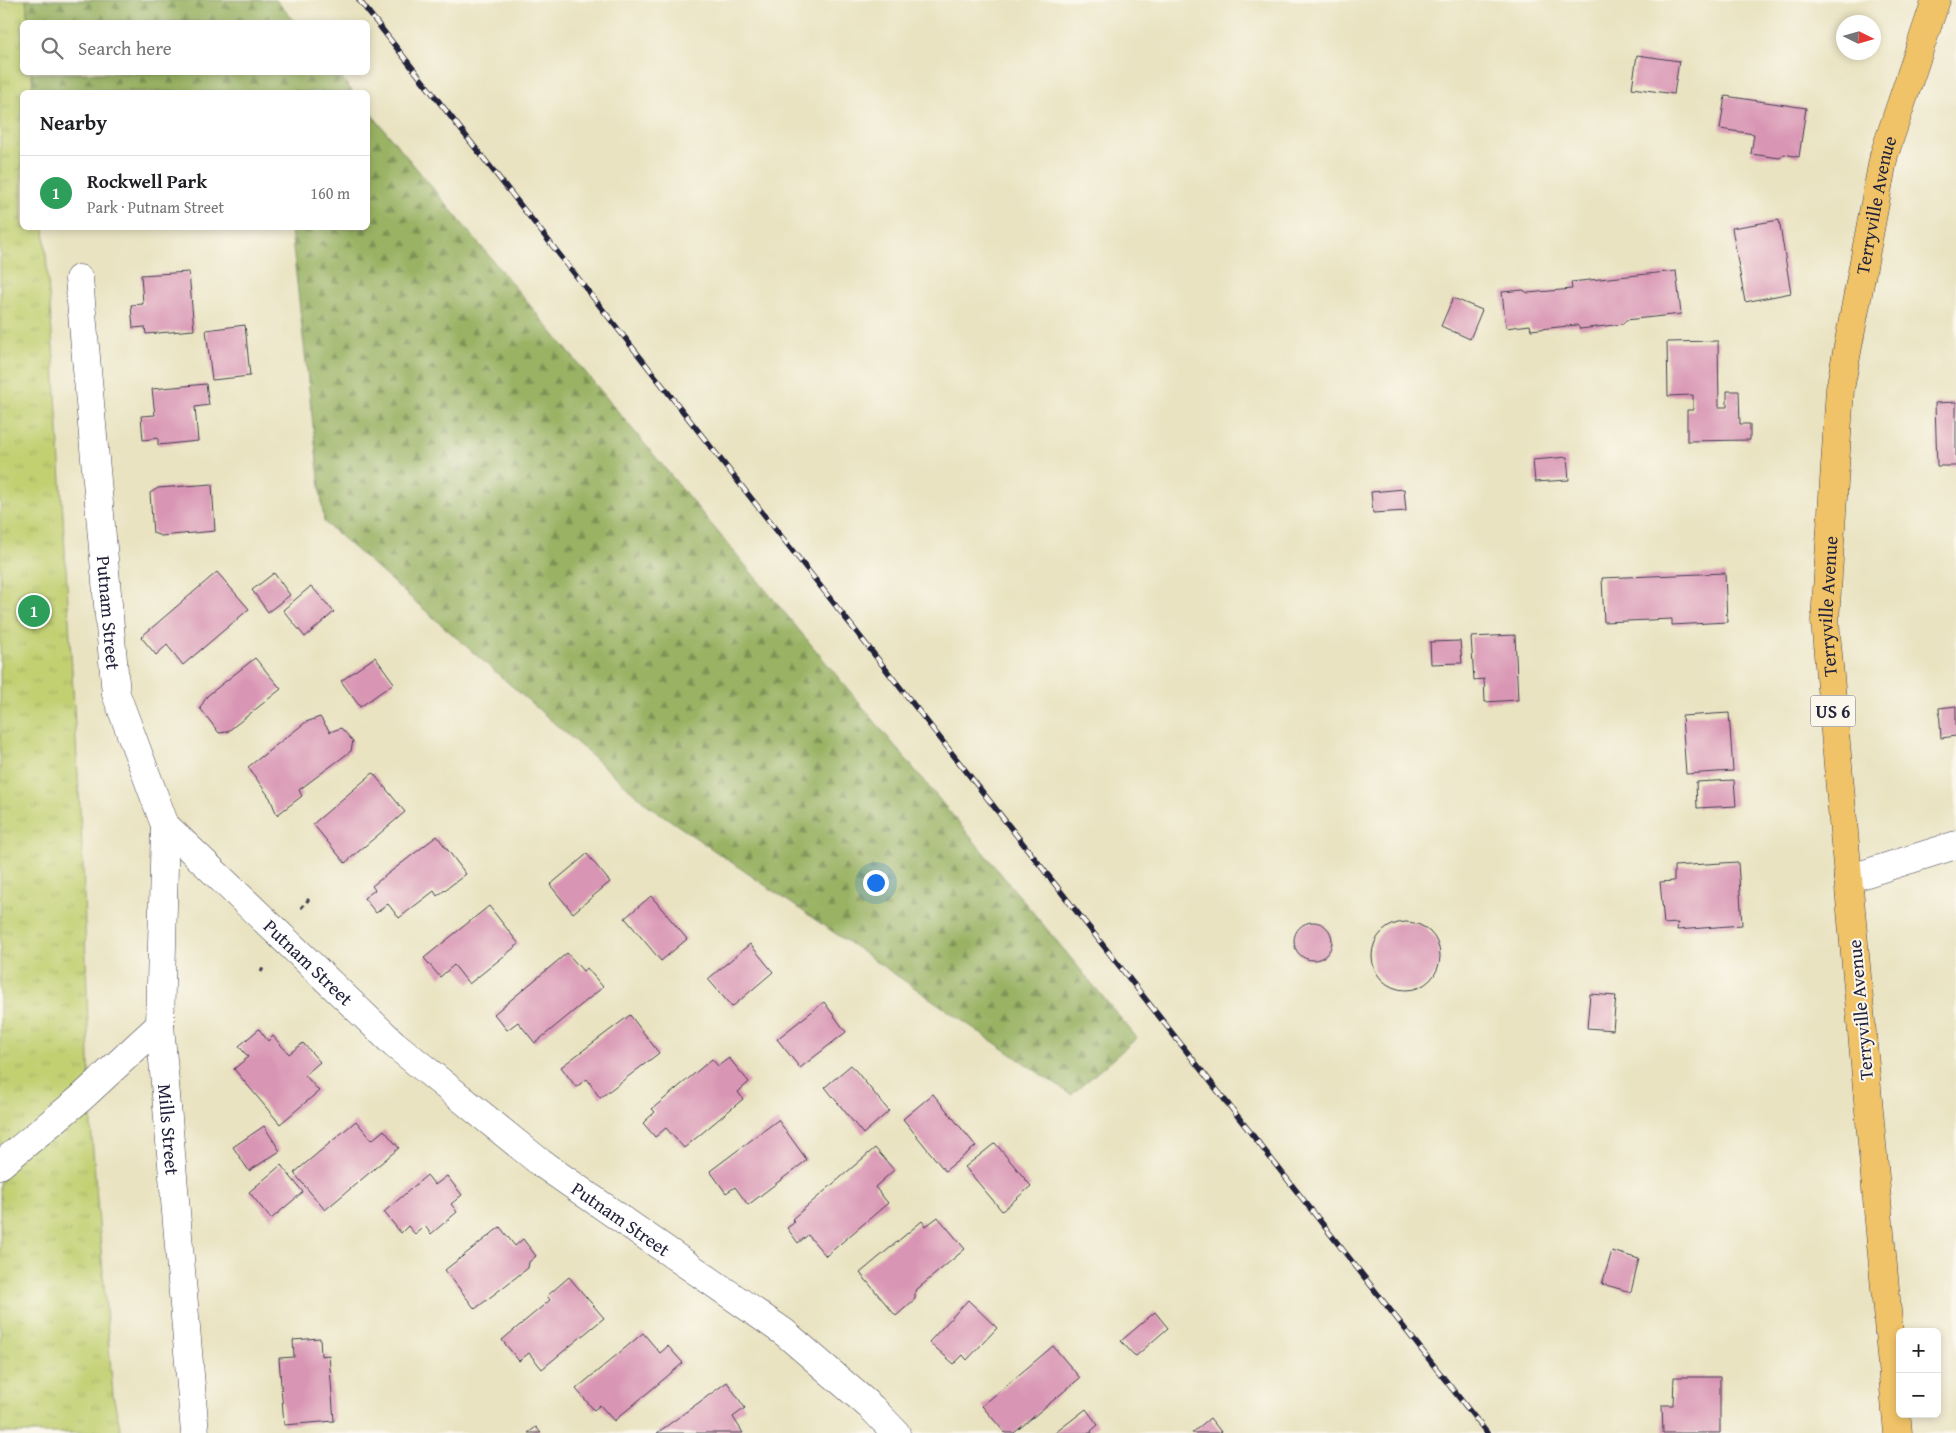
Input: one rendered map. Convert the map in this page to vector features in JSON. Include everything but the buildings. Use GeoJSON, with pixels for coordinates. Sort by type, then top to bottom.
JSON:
{"type":"FeatureCollection","features":[{"type":"Feature","properties":{"kind":"highway","name":"Terryville Avenue"},"geometry":{"type":"LineString","coordinates":[[1898,1433],[1825,620],[1840,389],[1884,155],[1936,0]]}},
{"type":"Feature","properties":{"kind":"street","name":"Putnam Street"},"geometry":{"type":"LineString","coordinates":[[79,279],[116,694],[166,825],[394,1044],[541,1164],[785,1332],[872,1408],[896,1433]]}},
{"type":"Feature","properties":{"kind":"street","name":"Mills Street"},"geometry":{"type":"LineString","coordinates":[[166,825],[160,1024],[195,1433]]}},
{"type":"Feature","properties":{"kind":"street"},"geometry":{"type":"LineString","coordinates":[[1848,879],[1956,845]]}},
{"type":"Feature","properties":{"kind":"street"},"geometry":{"type":"LineString","coordinates":[[0,1164],[80,1099],[160,1024]]}},
{"type":"Feature","properties":{"kind":"green space"},"geometry":{"type":"Polygon","coordinates":[[[0,0],[26,0],[28,20],[20,20],[20,75],[32,75],[33,90],[20,90],[20,230],[44,230],[54,361],[83,862],[91,1126],[113,1395],[121,1433],[0,1433],[0,0]]]}},
{"type":"Feature","properties":{"kind":"green space"},"geometry":{"type":"Polygon","coordinates":[[[26,0],[276,0],[293,20],[28,20],[26,0]]]}},
{"type":"Feature","properties":{"kind":"green space"},"geometry":{"type":"Polygon","coordinates":[[[32,75],[339,75],[351,90],[33,90],[32,75]]]}},
{"type":"Feature","properties":{"kind":"green space"},"geometry":{"type":"Polygon","coordinates":[[[370,112],[1137,1038],[1071,1095],[648,805],[324,522],[291,230],[370,230],[370,112]]]}},
{"type":"Feature","properties":{"kind":"railway"},"geometry":{"type":"LineString","coordinates":[[359,0],[1487,1433]]}},
{"type":"Feature","properties":{"kind":"place","name":"Rockwell Park"},"geometry":{"type":"Point","coordinates":[34,611]}}]}
